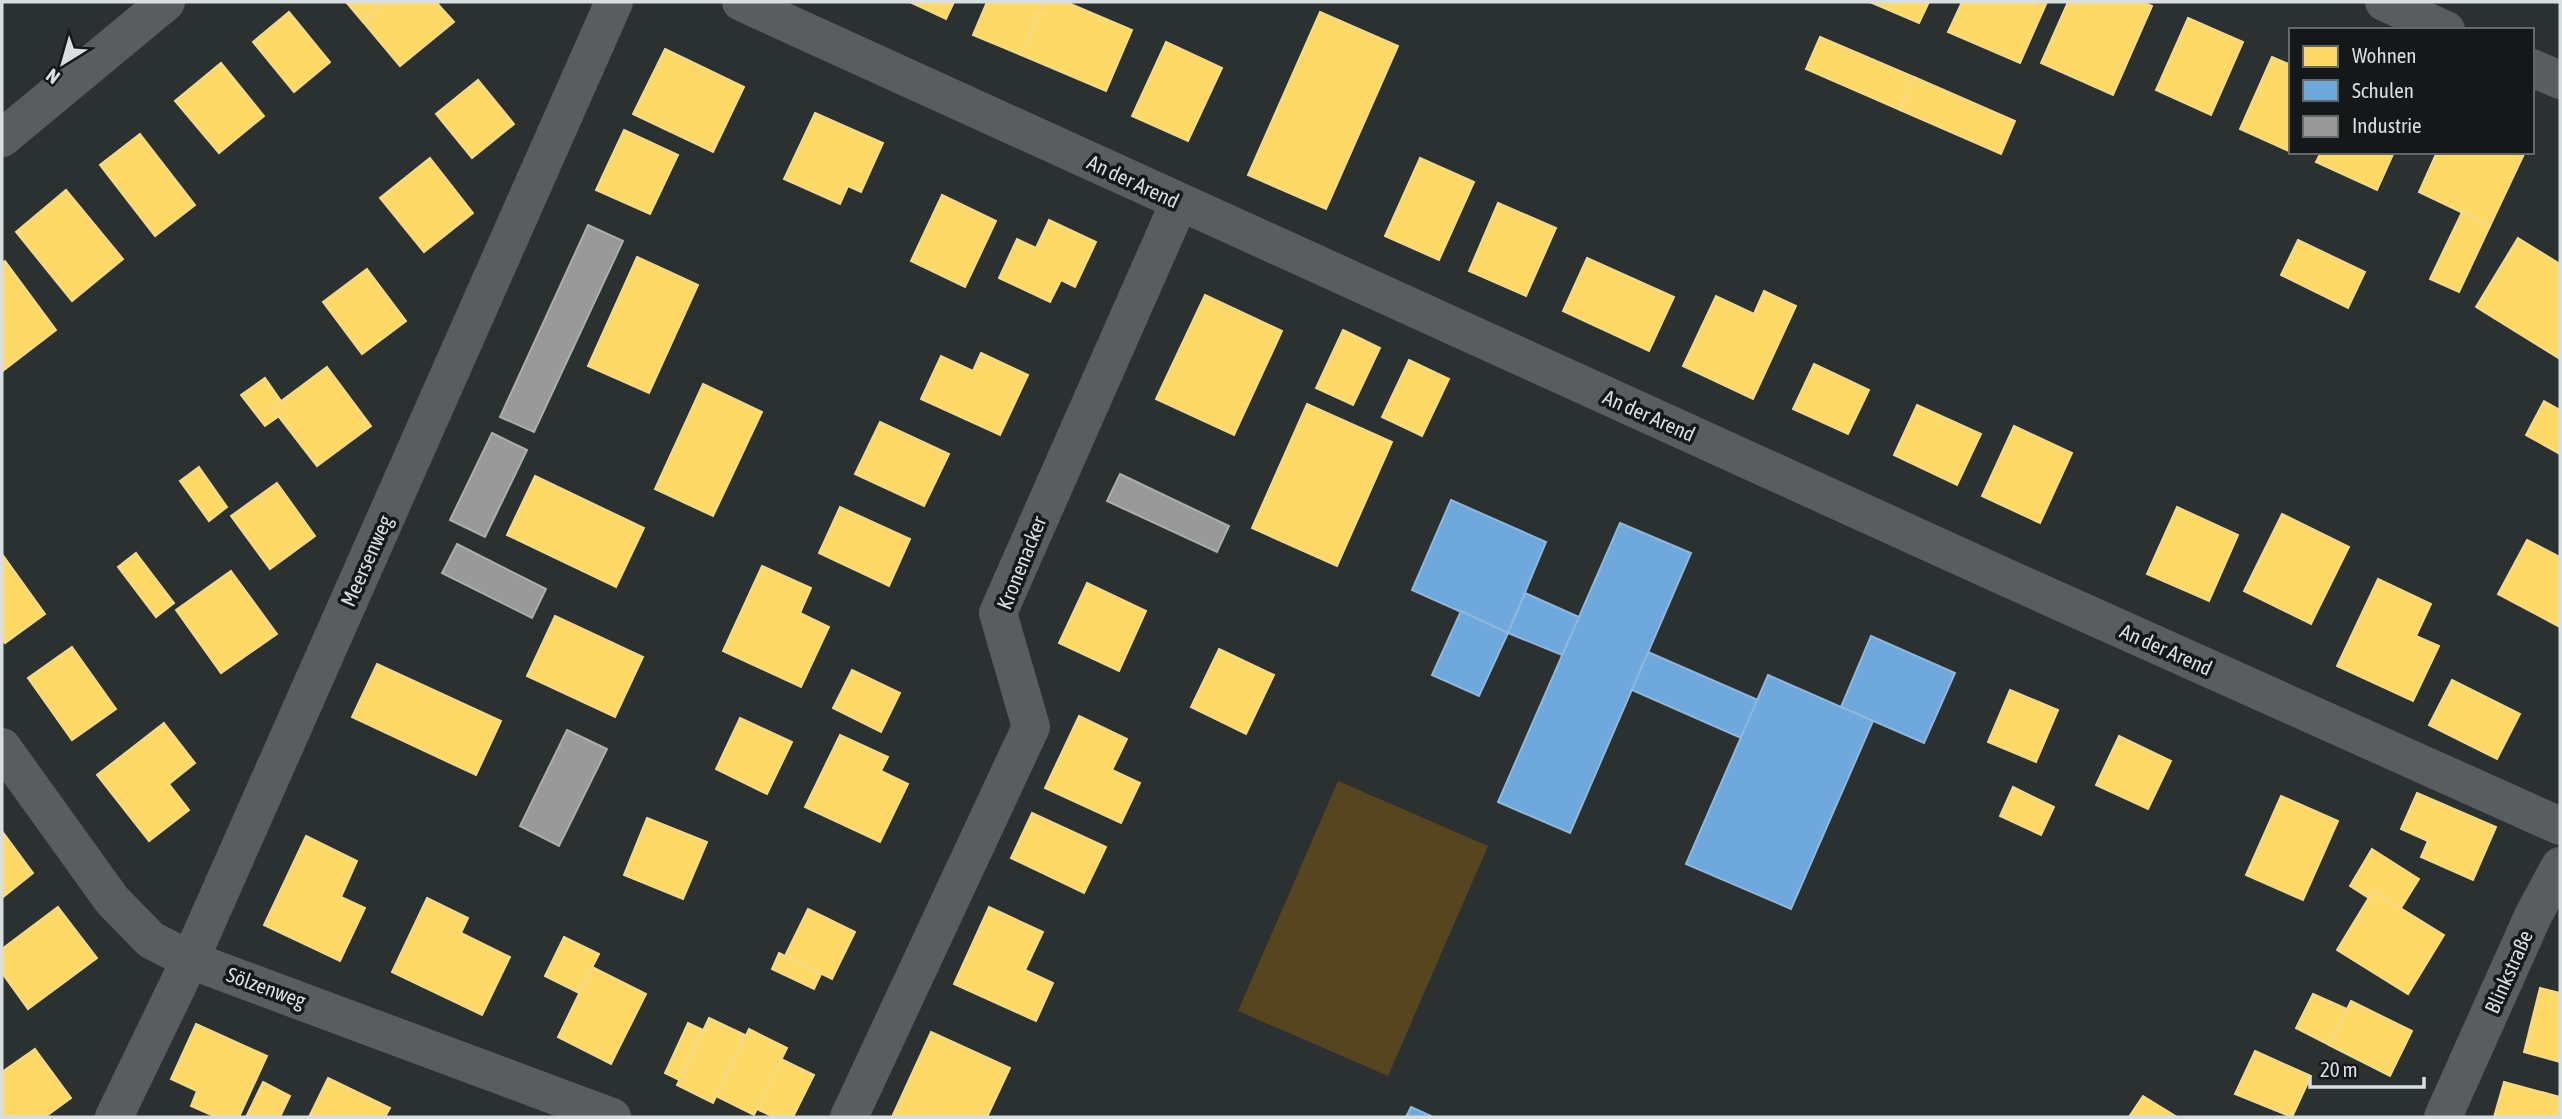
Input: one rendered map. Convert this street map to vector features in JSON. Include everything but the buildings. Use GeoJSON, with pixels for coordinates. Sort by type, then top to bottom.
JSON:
{"type":"FeatureCollection","features":[{"type":"Feature","properties":{"kind":"street"},"geometry":{"type":"LineString","coordinates":[[2,138],[166,2]]}},
{"type":"Feature","properties":{"kind":"street","name":"Meersenweg"},"geometry":{"type":"LineString","coordinates":[[114,1117],[190,960],[614,2]]}},
{"type":"Feature","properties":{"kind":"street","name":"An der Arend"},"geometry":{"type":"LineString","coordinates":[[741,2],[1179,203],[2560,826]]}},
{"type":"Feature","properties":{"kind":"street"},"geometry":{"type":"LineString","coordinates":[[2384,2],[2442,28]]}},
{"type":"Feature","properties":{"kind":"street"},"geometry":{"type":"LineString","coordinates":[[2534,69],[2560,80]]}},
{"type":"Feature","properties":{"kind":"street","name":"Kronenacker"},"geometry":{"type":"LineString","coordinates":[[849,1117],[1031,727],[998,613],[1179,203]]}},
{"type":"Feature","properties":{"kind":"street","name":"Sölzenweg"},"geometry":{"type":"LineString","coordinates":[[2,747],[112,900],[151,940],[190,960],[612,1117]]}},
{"type":"Feature","properties":{"kind":"street","name":"Blinkstraße"},"geometry":{"type":"LineString","coordinates":[[2443,1117],[2533,916],[2560,866]]}},
{"type":"Feature","properties":{"kind":"shaded area"},"geometry":{"type":"Polygon","coordinates":[[[1338,781],[1488,846],[1388,1076],[1238,1011],[1338,781]]]}}]}
